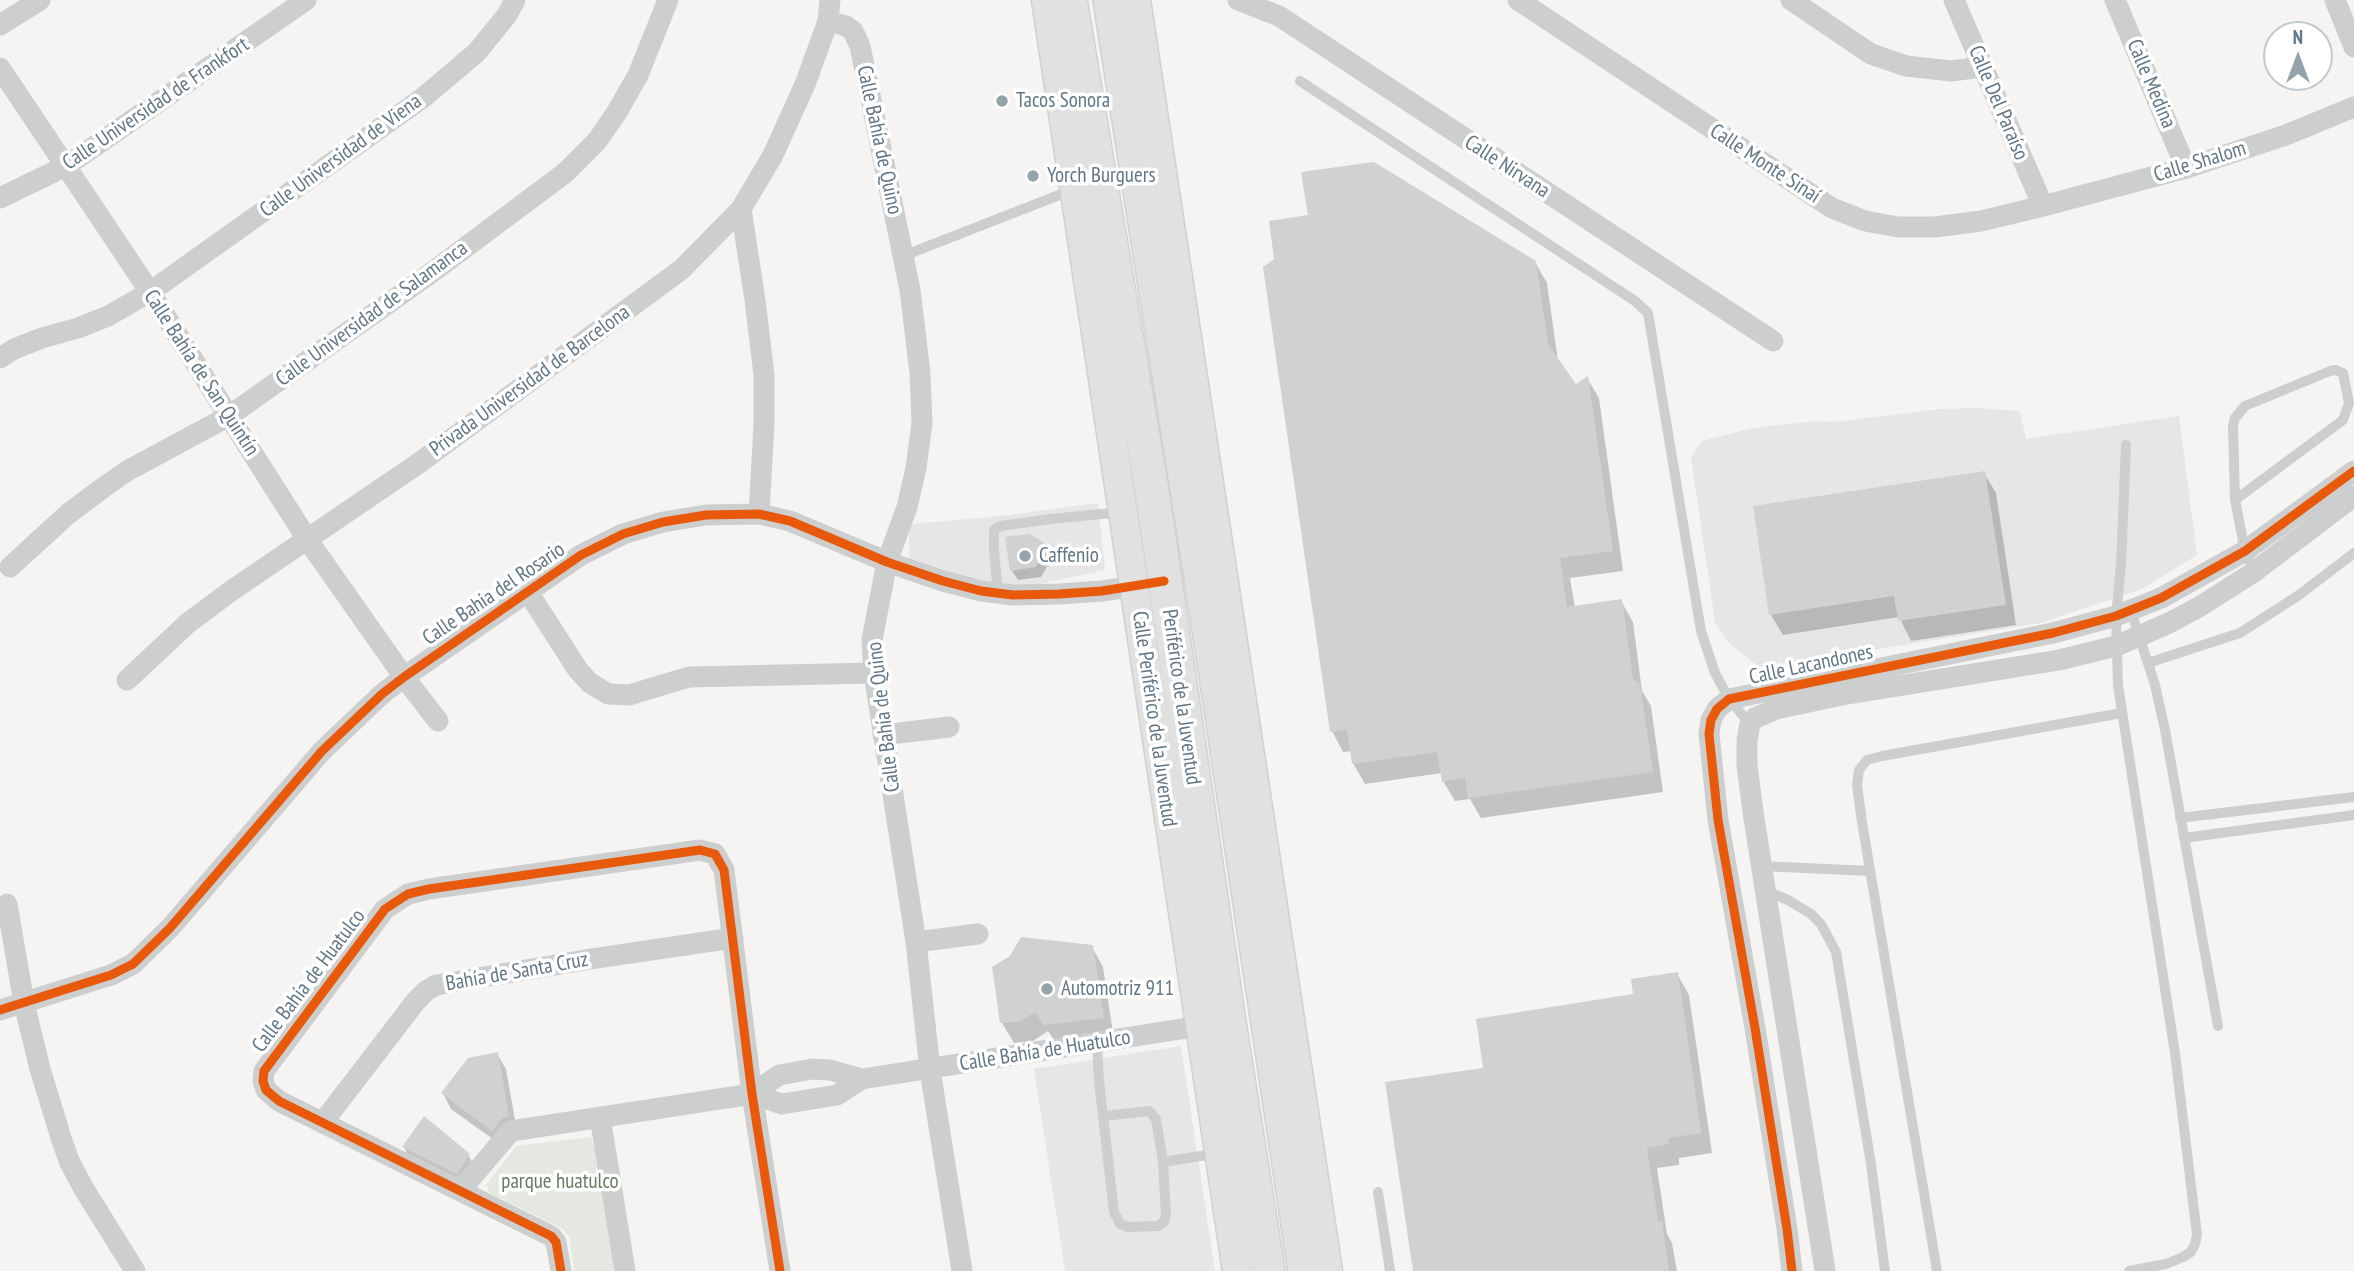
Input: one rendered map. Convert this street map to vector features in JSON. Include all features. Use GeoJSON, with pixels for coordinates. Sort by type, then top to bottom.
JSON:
{"type":"FeatureCollection","features":[{"type":"Feature","properties":{"kind":"highway","name":"Periférico de la Juventud"},"geometry":{"type":"LineString","coordinates":[[1070,0],[1151,485],[1149,584],[1214,1024],[1268,1271]]}},
{"type":"Feature","properties":{"kind":"highway","name":"Periférico de la Juventud"},"geometry":{"type":"LineString","coordinates":[[1110,0],[1209,622],[1305,1271]]}},
{"type":"Feature","properties":{"kind":"main road","name":"Calle Periférico de la Juventud"},"geometry":{"type":"LineString","coordinates":[[1046,0],[1124,512],[1149,584]]}},
{"type":"Feature","properties":{"kind":"main road"},"geometry":{"type":"LineString","coordinates":[[1159,0],[1138,11],[1328,1271]]}},
{"type":"Feature","properties":{"kind":"main road"},"geometry":{"type":"LineString","coordinates":[[1214,1024],[1219,1153],[1237,1271]]}},
{"type":"Feature","properties":{"kind":"street"},"geometry":{"type":"LineString","coordinates":[[0,25],[40,0]]}},
{"type":"Feature","properties":{"kind":"street","name":"Calle Universidad de Frankfort"},"geometry":{"type":"LineString","coordinates":[[0,198],[66,166],[306,0]]}},
{"type":"Feature","properties":{"kind":"street","name":"Calle Universidad de Viena"},"geometry":{"type":"LineString","coordinates":[[0,358],[14,349],[42,338],[108,316],[150,292],[424,97],[477,52],[507,15],[515,0]]}},
{"type":"Feature","properties":{"kind":"street","name":"Calle Universidad de Salamanca"},"geometry":{"type":"LineString","coordinates":[[10,567],[68,514],[127,471],[229,416],[427,276],[565,173],[597,141],[617,112],[638,75],[668,0]]}},
{"type":"Feature","properties":{"kind":"street","name":"Calle Nirvana"},"geometry":{"type":"LineString","coordinates":[[1238,0],[1285,8],[1773,341]]}},
{"type":"Feature","properties":{"kind":"street","name":"Calle Monte Sinaí"},"geometry":{"type":"LineString","coordinates":[[1518,0],[1832,208],[1865,221],[1898,227],[1935,227],[1980,221],[2043,206]]}},
{"type":"Feature","properties":{"kind":"street"},"geometry":{"type":"LineString","coordinates":[[1791,0],[1871,54],[1906,66],[1941,71],[1982,67]]}},
{"type":"Feature","properties":{"kind":"street","name":"Calle Del Paraíso"},"geometry":{"type":"LineString","coordinates":[[1954,0],[2043,206]]}},
{"type":"Feature","properties":{"kind":"street","name":"Calle Medina"},"geometry":{"type":"LineString","coordinates":[[2115,0],[2186,168]]}},
{"type":"Feature","properties":{"kind":"street"},"geometry":{"type":"LineString","coordinates":[[2335,0],[2354,47]]}},
{"type":"Feature","properties":{"kind":"street","name":"Privada Universidad de Barcelona"},"geometry":{"type":"LineString","coordinates":[[127,680],[188,623],[231,590],[429,455],[682,269],[741,209],[773,155],[806,82],[829,10]]}},
{"type":"Feature","properties":{"kind":"street","name":"Calle Bahía de Quino"},"geometry":{"type":"LineString","coordinates":[[829,10],[858,38],[910,289],[920,373],[922,423],[916,468],[907,508],[887,562],[872,640],[874,673],[916,942],[930,1070],[962,1271]]}},
{"type":"Feature","properties":{"kind":"street","name":"Calle Bahía de San Quintín"},"geometry":{"type":"LineString","coordinates":[[0,68],[150,292],[307,539],[438,721]]}},
{"type":"Feature","properties":{"kind":"street","name":"Calle Shalom"},"geometry":{"type":"LineString","coordinates":[[2043,206],[2186,168],[2286,135],[2354,107]]}},
{"type":"Feature","properties":{"kind":"street"},"geometry":{"type":"LineString","coordinates":[[741,209],[764,375],[759,514]]}},
{"type":"Feature","properties":{"kind":"street","name":"Calle Lacandones"},"geometry":{"type":"LineString","coordinates":[[1792,1271],[1755,1028],[1718,820],[1709,744],[1711,720],[1717,709],[1729,699],[2076,628],[2124,614],[2161,598],[2245,551],[2354,471]]}},
{"type":"Feature","properties":{"kind":"street","name":"Calle Lacandones"},"geometry":{"type":"LineString","coordinates":[[1751,724],[1763,713],[1831,697],[2059,660],[2116,646],[2199,607],[2254,572],[2354,496]]}},
{"type":"Feature","properties":{"kind":"street","name":"Calle Bahia del Rosario"},"geometry":{"type":"LineString","coordinates":[[0,1010],[111,975],[133,964],[148,951],[322,751],[361,713],[404,677],[581,555],[623,534],[663,522],[706,515],[759,514],[790,521],[887,562],[943,581],[998,593],[1013,595],[1101,592],[1149,584]]}},
{"type":"Feature","properties":{"kind":"street"},"geometry":{"type":"LineString","coordinates":[[528,592],[578,670],[590,683],[608,694],[629,695],[689,677],[874,673]]}},
{"type":"Feature","properties":{"kind":"street"},"geometry":{"type":"LineString","coordinates":[[1751,724],[1746,740],[1747,765],[1825,1271]]}},
{"type":"Feature","properties":{"kind":"street"},"geometry":{"type":"LineString","coordinates":[[883,734],[949,727]]}},
{"type":"Feature","properties":{"kind":"street","name":"Calle Bahía de Huatulco"},"geometry":{"type":"LineString","coordinates":[[561,1271],[556,1242],[551,1236],[271,1095],[263,1081],[264,1071],[385,909],[408,894],[429,889],[687,851],[709,851],[715,854],[724,870],[752,1094]]}},
{"type":"Feature","properties":{"kind":"street"},"geometry":{"type":"LineString","coordinates":[[7,904],[24,1003],[40,1069],[70,1163],[135,1271]]}},
{"type":"Feature","properties":{"kind":"street"},"geometry":{"type":"LineString","coordinates":[[1738,929],[1771,924]]}},
{"type":"Feature","properties":{"kind":"street"},"geometry":{"type":"LineString","coordinates":[[916,942],[978,934]]}},
{"type":"Feature","properties":{"kind":"street","name":"Bahía de Santa Cruz"},"geometry":{"type":"LineString","coordinates":[[323,1122],[416,1001],[436,985],[733,938]]}},
{"type":"Feature","properties":{"kind":"street"},"geometry":{"type":"LineString","coordinates":[[1755,1028],[1787,1021]]}},
{"type":"Feature","properties":{"kind":"street","name":"Calle Bahía de Huatulco"},"geometry":{"type":"LineString","coordinates":[[460,1191],[510,1130],[752,1094],[779,1075],[812,1069],[830,1070],[862,1079],[1214,1024]]}},
{"type":"Feature","properties":{"kind":"street","name":"Calle Bahía de Huatulco"},"geometry":{"type":"LineString","coordinates":[[752,1094],[782,1104],[837,1095],[862,1079]]}},
{"type":"Feature","properties":{"kind":"street"},"geometry":{"type":"LineString","coordinates":[[752,1094],[780,1271]]}},
{"type":"Feature","properties":{"kind":"street"},"geometry":{"type":"LineString","coordinates":[[600,1117],[625,1271]]}},
{"type":"Feature","properties":{"kind":"lane"},"geometry":{"type":"LineString","coordinates":[[1300,81],[1635,301],[1648,313],[1702,631],[1715,673],[1729,699],[1751,724]]}},
{"type":"Feature","properties":{"kind":"lane"},"geometry":{"type":"LineString","coordinates":[[903,256],[1075,189]]}},
{"type":"Feature","properties":{"kind":"lane"},"geometry":{"type":"LineString","coordinates":[[2235,500],[2343,420],[2349,403],[2343,373],[2330,371],[2245,406],[2239,412],[2233,426],[2235,500],[2245,551],[2254,572]]}},
{"type":"Feature","properties":{"kind":"lane"},"geometry":{"type":"LineString","coordinates":[[2126,445],[2121,565],[2124,614],[2116,646],[2122,713],[2175,1053],[2197,1235],[2190,1252],[2183,1257],[2166,1264],[2129,1271]]}},
{"type":"Feature","properties":{"kind":"lane"},"geometry":{"type":"LineString","coordinates":[[998,593],[993,541],[994,530],[1000,526],[1124,512]]}},
{"type":"Feature","properties":{"kind":"lane"},"geometry":{"type":"LineString","coordinates":[[2148,663],[2240,634],[2300,595],[2354,552]]}},
{"type":"Feature","properties":{"kind":"lane"},"geometry":{"type":"LineString","coordinates":[[2124,614],[2139,637],[2165,730],[2218,1026]]}},
{"type":"Feature","properties":{"kind":"lane"},"geometry":{"type":"LineString","coordinates":[[1937,1271],[1870,871],[1857,785],[1859,770],[1867,760],[1908,750],[2122,713]]}},
{"type":"Feature","properties":{"kind":"lane"},"geometry":{"type":"LineString","coordinates":[[2180,818],[2354,797]]}},
{"type":"Feature","properties":{"kind":"lane"},"geometry":{"type":"LineString","coordinates":[[2184,838],[2354,815]]}},
{"type":"Feature","properties":{"kind":"lane"},"geometry":{"type":"LineString","coordinates":[[1761,866],[1870,871]]}},
{"type":"Feature","properties":{"kind":"lane"},"geometry":{"type":"LineString","coordinates":[[1766,891],[1811,914],[1821,924],[1836,951],[1871,1164],[1885,1271]]}},
{"type":"Feature","properties":{"kind":"lane"},"geometry":{"type":"LineString","coordinates":[[1097,1042],[1104,1116],[1114,1212],[1121,1224],[1141,1228],[1158,1226],[1164,1222],[1166,1216],[1163,1161],[1153,1114],[1140,1111],[1104,1116]]}},
{"type":"Feature","properties":{"kind":"lane"},"geometry":{"type":"LineString","coordinates":[[1163,1161],[1219,1153]]}},
{"type":"Feature","properties":{"kind":"lane"},"geometry":{"type":"LineString","coordinates":[[1378,1192],[1390,1271]]}},
{"type":"Feature","properties":{"kind":"shaded area"},"geometry":{"type":"Polygon","coordinates":[[[1940,409],[2020,411],[2026,439],[2179,416],[2197,555],[2142,589],[2040,623],[1760,668],[1729,643],[1715,622],[1691,457],[1702,441],[1753,428],[1816,421],[1834,422],[1940,409]]]}},
{"type":"Feature","properties":{"kind":"shaded area"},"geometry":{"type":"Polygon","coordinates":[[[1098,503],[1105,570],[1021,588],[965,579],[909,560],[909,524],[992,517],[1098,503]]]}},
{"type":"Feature","properties":{"kind":"shaded area"},"geometry":{"type":"Polygon","coordinates":[[[1181,1046],[1215,1271],[1065,1271],[1034,1069],[1181,1046]]]}},
{"type":"Feature","properties":{"kind":"green space","name":"parque huatulco"},"geometry":{"type":"Polygon","coordinates":[[[591,1137],[615,1271],[574,1271],[570,1239],[563,1229],[490,1193],[486,1185],[516,1146],[591,1137]]]}},
{"type":"Feature","properties":{"kind":"building"},"geometry":{"type":"Polygon","coordinates":[[[1374,162],[1536,261],[1548,344],[1576,384],[1588,376],[1613,551],[1560,558],[1567,607],[1622,599],[1633,679],[1640,684],[1653,772],[1468,798],[1465,778],[1442,782],[1437,752],[1352,764],[1347,730],[1330,732],[1263,267],[1274,259],[1269,221],[1308,215],[1301,172],[1374,162]]]}},
{"type":"Feature","properties":{"kind":"building"},"geometry":{"type":"Polygon","coordinates":[[[1985,471],[2006,605],[1898,621],[1894,596],[1769,615],[1753,506],[1985,471]]]}},
{"type":"Feature","properties":{"kind":"building","name":"Caffenio"},"geometry":{"type":"Polygon","coordinates":[[[1029,534],[1049,545],[1036,567],[1010,571],[1005,537],[1029,534]]]}},
{"type":"Feature","properties":{"kind":"building","name":"Automotriz 911"},"geometry":{"type":"Polygon","coordinates":[[[1021,937],[1093,945],[1104,1018],[1044,1025],[1035,1012],[1021,1021],[1000,1023],[992,967],[1010,956],[1021,937]]]}},
{"type":"Feature","properties":{"kind":"building"},"geometry":{"type":"Polygon","coordinates":[[[1678,972],[1701,1133],[1668,1138],[1669,1144],[1647,1148],[1658,1222],[1662,1221],[1669,1271],[1413,1271],[1385,1082],[1483,1068],[1476,1019],[1633,994],[1631,979],[1678,972]]]}},
{"type":"Feature","properties":{"kind":"building"},"geometry":{"type":"Polygon","coordinates":[[[498,1052],[509,1116],[502,1118],[492,1131],[441,1093],[468,1058],[498,1052]]]}},
{"type":"Feature","properties":{"kind":"building"},"geometry":{"type":"Polygon","coordinates":[[[424,1116],[470,1154],[457,1174],[402,1147],[424,1116]]]}},
{"type":"Feature","properties":{"kind":"cycle path"},"geometry":{"type":"LineString","coordinates":[[1792,1271],[1755,1028],[1718,820],[1709,734],[1711,720],[1717,709],[1729,699],[2053,633],[2116,616],[2161,598],[2245,551],[2354,471]]}},
{"type":"Feature","properties":{"kind":"cycle path"},"geometry":{"type":"LineString","coordinates":[[0,1010],[111,975],[133,964],[170,928],[322,751],[382,694],[581,555],[623,534],[663,522],[706,515],[759,514],[790,521],[887,562],[981,591],[1013,595],[1059,594],[1102,591],[1164,581]]}},
{"type":"Feature","properties":{"kind":"cycle path"},"geometry":{"type":"LineString","coordinates":[[561,1271],[556,1242],[551,1236],[279,1101],[266,1090],[264,1071],[385,909],[408,894],[700,850],[715,854],[724,870],[752,1094],[780,1271]]}},
{"type":"Feature","properties":{"kind":"place","name":"Tacos Sonora"},"geometry":{"type":"Point","coordinates":[1002,101]}},
{"type":"Feature","properties":{"kind":"place","name":"Yorch Burguers"},"geometry":{"type":"Point","coordinates":[1033,176]}},
{"type":"Feature","properties":{"kind":"place","name":"Caffenio"},"geometry":{"type":"Point","coordinates":[1025,556]}},
{"type":"Feature","properties":{"kind":"place","name":"Automotriz 911"},"geometry":{"type":"Point","coordinates":[1047,989]}}]}
